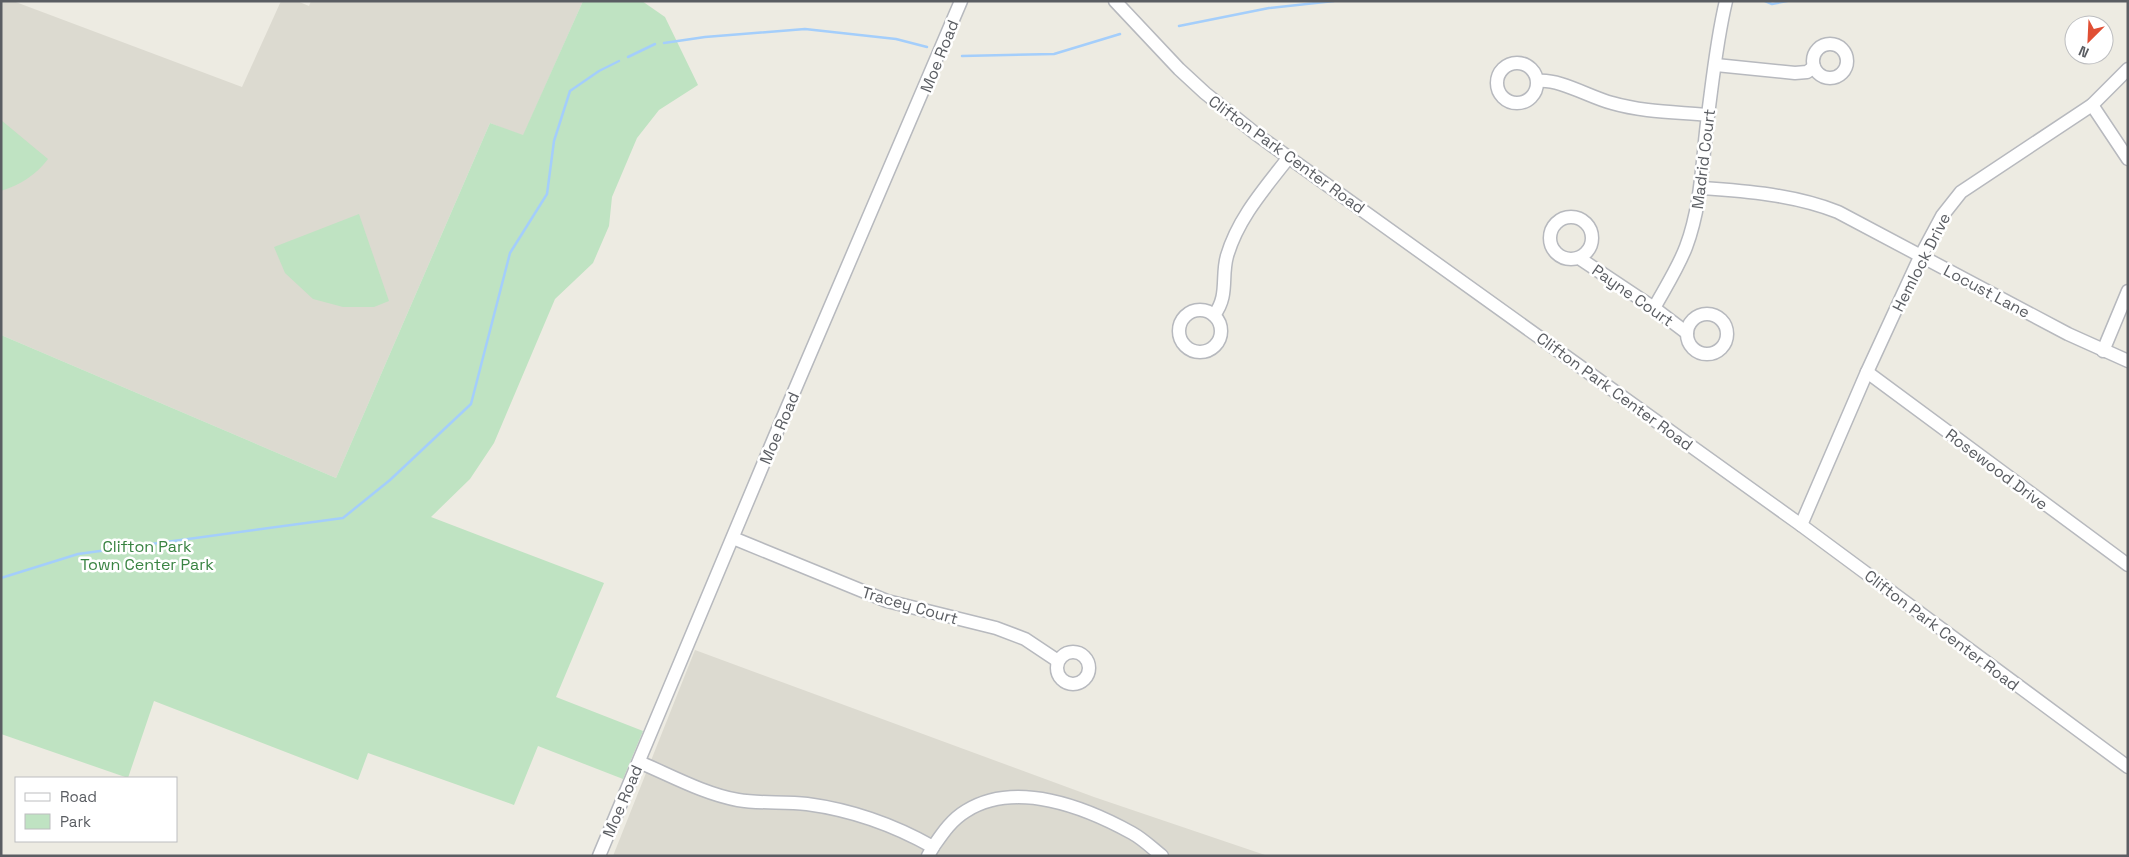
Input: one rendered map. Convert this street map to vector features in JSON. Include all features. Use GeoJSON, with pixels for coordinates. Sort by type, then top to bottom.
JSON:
{"type":"FeatureCollection","features":[{"type":"Feature","properties":{"kind":"street","name":"Moe Road"},"geometry":{"type":"LineString","coordinates":[[598,856],[962,1]]}},
{"type":"Feature","properties":{"kind":"street","name":"Clifton Park Center Road"},"geometry":{"type":"LineString","coordinates":[[1115,1],[1179,69],[1232,116],[1801,525],[2128,767]]}},
{"type":"Feature","properties":{"kind":"street","name":"Madrid Court"},"geometry":{"type":"LineString","coordinates":[[1654,308],[1686,246],[1702,188],[1708,115],[1721,23],[1726,1]]}},
{"type":"Feature","properties":{"kind":"street"},"geometry":{"type":"LineString","coordinates":[[1716,65],[1796,73],[1807,72],[1814,68]]}},
{"type":"Feature","properties":{"kind":"street","name":"Hemlock Drive"},"geometry":{"type":"LineString","coordinates":[[1801,525],[1867,372],[1920,256],[1942,216],[1961,192],[2092,104],[2128,69]]}},
{"type":"Feature","properties":{"kind":"street"},"geometry":{"type":"LineString","coordinates":[[1538,81],[1550,80],[1612,103],[1642,110],[1708,115]]}},
{"type":"Feature","properties":{"kind":"street"},"geometry":{"type":"LineString","coordinates":[[2092,104],[2128,160]]}},
{"type":"Feature","properties":{"kind":"street"},"geometry":{"type":"LineString","coordinates":[[1214,315],[1223,299],[1227,257],[1238,228],[1250,208],[1289,157]]}},
{"type":"Feature","properties":{"kind":"street","name":"Locust Lane"},"geometry":{"type":"LineString","coordinates":[[1702,188],[1736,190],[1802,200],[1821,205],[1838,212],[2103,350],[2128,361]]}},
{"type":"Feature","properties":{"kind":"street","name":"Payne Court"},"geometry":{"type":"LineString","coordinates":[[1579,258],[1654,308],[1687,333]]}},
{"type":"Feature","properties":{"kind":"street"},"geometry":{"type":"LineString","coordinates":[[2103,350],[2128,291]]}},
{"type":"Feature","properties":{"kind":"street","name":"Rosewood Drive"},"geometry":{"type":"LineString","coordinates":[[1867,372],[2128,565]]}},
{"type":"Feature","properties":{"kind":"street","name":"Tracey Court"},"geometry":{"type":"LineString","coordinates":[[733,538],[887,601],[996,628],[1025,640],[1058,661]]}},
{"type":"Feature","properties":{"kind":"street"},"geometry":{"type":"LineString","coordinates":[[639,762],[706,791],[738,800],[808,804],[875,819],[907,832],[931,852],[947,827],[966,811],[1002,798],[1020,796],[1053,802],[1106,820],[1134,834],[1162,856]]}},
{"type":"Feature","properties":{"kind":"shaded area"},"geometry":{"type":"Polygon","coordinates":[[[1,1],[13,1],[242,87],[281,1],[297,1],[309,6],[311,1],[583,1],[523,136],[490,123],[336,478],[1,335],[1,1]]]}},
{"type":"Feature","properties":{"kind":"shaded area"},"geometry":{"type":"Polygon","coordinates":[[[695,650],[1094,797],[1268,856],[613,856],[695,650]]]}},
{"type":"Feature","properties":{"kind":"green space","name":"Clifton Park Town Center Park"},"geometry":{"type":"Polygon","coordinates":[[[583,1],[642,1],[665,17],[698,85],[659,110],[637,138],[612,197],[609,226],[593,263],[555,299],[494,443],[470,479],[431,517],[604,583],[556,697],[643,731],[623,779],[538,746],[514,805],[368,753],[358,780],[154,701],[128,777],[1,734],[1,335],[336,478],[490,123],[523,135],[583,1]]]}},
{"type":"Feature","properties":{"kind":"green space"},"geometry":{"type":"Polygon","coordinates":[[[1,120],[48,159],[27,179],[1,191],[1,120]]]}},
{"type":"Feature","properties":{"kind":"green space"},"geometry":{"type":"Polygon","coordinates":[[[359,214],[389,301],[374,307],[343,307],[313,299],[285,273],[274,247],[359,214]]]}},
{"type":"Feature","properties":{"kind":"waterway"},"geometry":{"type":"LineString","coordinates":[[1179,26],[1269,8],[1334,1]]}},
{"type":"Feature","properties":{"kind":"waterway"},"geometry":{"type":"LineString","coordinates":[[1765,1],[1772,4],[1787,1]]}},
{"type":"Feature","properties":{"kind":"waterway"},"geometry":{"type":"LineString","coordinates":[[664,43],[705,37],[805,29],[896,39],[927,47]]}},
{"type":"Feature","properties":{"kind":"waterway"},"geometry":{"type":"LineString","coordinates":[[962,56],[1054,54],[1120,34]]}},
{"type":"Feature","properties":{"kind":"waterway"},"geometry":{"type":"LineString","coordinates":[[628,57],[655,44]]}},
{"type":"Feature","properties":{"kind":"waterway"},"geometry":{"type":"LineString","coordinates":[[1,578],[78,554],[343,518],[390,480],[471,404],[510,253],[547,194],[554,141],[570,91],[599,71],[619,61]]}}]}
